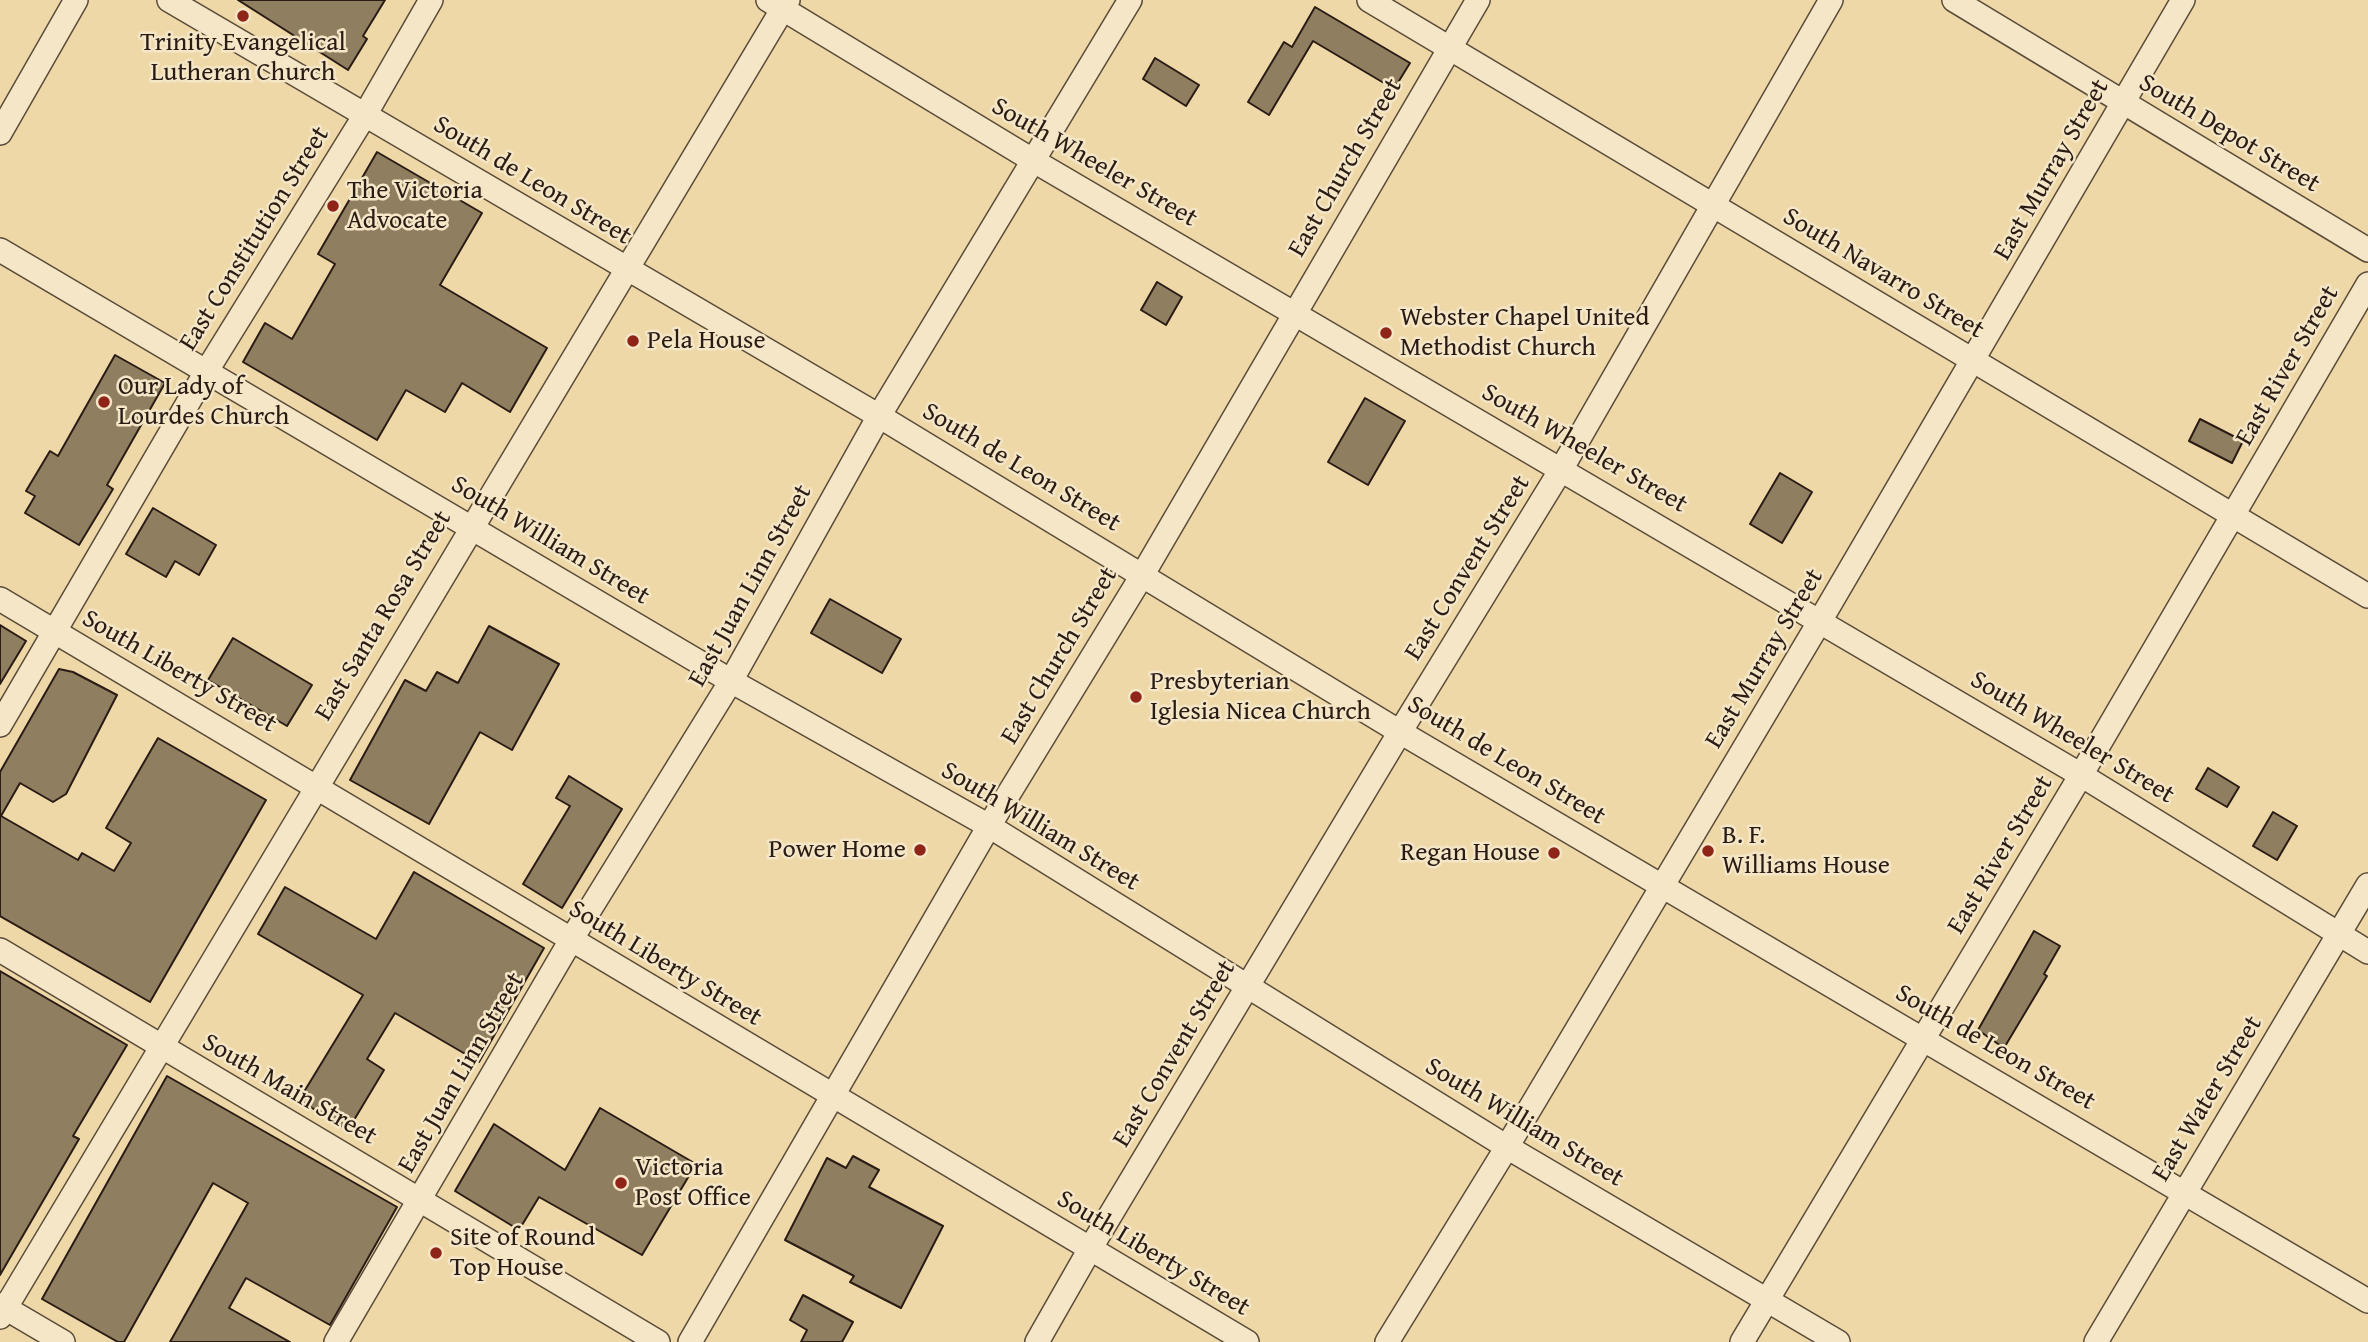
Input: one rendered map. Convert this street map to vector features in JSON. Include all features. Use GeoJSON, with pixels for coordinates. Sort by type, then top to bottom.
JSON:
{"type":"FeatureCollection","features":[{"type":"Feature","properties":{"kind":"street"},"geometry":{"type":"LineString","coordinates":[[0,134],[76,0]]}},
{"type":"Feature","properties":{"kind":"street","name":"South de Leon Street"},"geometry":{"type":"LineString","coordinates":[[169,0],[879,416],[1400,732],[2186,1191],[2368,1301]]}},
{"type":"Feature","properties":{"kind":"street","name":"East Constitution Street"},"geometry":{"type":"LineString","coordinates":[[0,725],[206,372],[365,115],[430,0]]}},
{"type":"Feature","properties":{"kind":"street","name":"East Juan Linn Street"},"geometry":{"type":"LineString","coordinates":[[336,1342],[571,940],[731,681],[879,416],[1130,0]]}},
{"type":"Feature","properties":{"kind":"street","name":"South Navarro Street"},"geometry":{"type":"LineString","coordinates":[[1369,0],[2368,596]]}},
{"type":"Feature","properties":{"kind":"street","name":"East Church Street"},"geometry":{"type":"LineString","coordinates":[[690,1342],[989,826],[1143,574],[1478,0]]}},
{"type":"Feature","properties":{"kind":"street","name":"East Convent Street"},"geometry":{"type":"LineString","coordinates":[[1037,1342],[1400,732],[1562,468],[1831,0]]}},
{"type":"Feature","properties":{"kind":"street","name":"South Depot Street"},"geometry":{"type":"LineString","coordinates":[[1954,0],[2368,250]]}},
{"type":"Feature","properties":{"kind":"street","name":"East Murray Street"},"geometry":{"type":"LineString","coordinates":[[1387,1342],[1507,1147],[1820,621],[2183,0]]}},
{"type":"Feature","properties":{"kind":"street","name":"South Wheeler Street"},"geometry":{"type":"LineString","coordinates":[[779,3],[1034,161],[1562,468],[2081,775],[2368,952]]}},
{"type":"Feature","properties":{"kind":"street","name":"East Santa Rosa Street"},"geometry":{"type":"LineString","coordinates":[[2,1310],[626,270],[779,3]]}},
{"type":"Feature","properties":{"kind":"street","name":"South William Street"},"geometry":{"type":"LineString","coordinates":[[0,250],[731,681],[989,826],[1507,1147],[1838,1342]]}},
{"type":"Feature","properties":{"kind":"street","name":"East River Street"},"geometry":{"type":"LineString","coordinates":[[1742,1342],[2081,775],[2368,285]]}},
{"type":"Feature","properties":{"kind":"street","name":"South Liberty Street"},"geometry":{"type":"LineString","coordinates":[[0,599],[316,785],[833,1098],[1247,1342]]}},
{"type":"Feature","properties":{"kind":"street","name":"East Water Street"},"geometry":{"type":"LineString","coordinates":[[2096,1342],[2368,884]]}},
{"type":"Feature","properties":{"kind":"street","name":"South Main Street"},"geometry":{"type":"LineString","coordinates":[[0,950],[658,1342]]}},
{"type":"Feature","properties":{"kind":"street"},"geometry":{"type":"LineString","coordinates":[[2,1310],[63,1342]]}},
{"type":"Feature","properties":{"kind":"building"},"geometry":{"type":"Polygon","coordinates":[[[238,0],[385,0],[363,36],[367,39],[348,70],[238,0]]]}},
{"type":"Feature","properties":{"kind":"building"},"geometry":{"type":"Polygon","coordinates":[[[1315,7],[1410,63],[1394,89],[1313,41],[1269,115],[1248,102],[1284,42],[1292,47],[1315,7]]]}},
{"type":"Feature","properties":{"kind":"building"},"geometry":{"type":"Polygon","coordinates":[[[1155,58],[1199,85],[1186,106],[1143,79],[1155,58]]]}},
{"type":"Feature","properties":{"kind":"building"},"geometry":{"type":"Polygon","coordinates":[[[377,152],[482,213],[440,285],[547,348],[510,412],[462,383],[445,412],[406,390],[377,440],[243,362],[265,323],[292,339],[335,264],[318,254],[377,152]]]}},
{"type":"Feature","properties":{"kind":"building"},"geometry":{"type":"Polygon","coordinates":[[[1157,282],[1182,297],[1166,325],[1141,310],[1157,282]]]}},
{"type":"Feature","properties":{"kind":"building"},"geometry":{"type":"Polygon","coordinates":[[[115,355],[165,383],[107,485],[113,489],[79,545],[25,513],[35,496],[26,491],[50,451],[58,456],[115,355]]]}},
{"type":"Feature","properties":{"kind":"building"},"geometry":{"type":"Polygon","coordinates":[[[1365,398],[1405,421],[1368,485],[1328,462],[1365,398]]]}},
{"type":"Feature","properties":{"kind":"building"},"geometry":{"type":"Polygon","coordinates":[[[2200,419],[2243,441],[2232,463],[2189,441],[2200,419]]]}},
{"type":"Feature","properties":{"kind":"building"},"geometry":{"type":"Polygon","coordinates":[[[1780,473],[1812,492],[1782,543],[1750,524],[1780,473]]]}},
{"type":"Feature","properties":{"kind":"building"},"geometry":{"type":"Polygon","coordinates":[[[153,508],[216,545],[199,575],[175,561],[166,577],[126,554],[153,508]]]}},
{"type":"Feature","properties":{"kind":"building"},"geometry":{"type":"Polygon","coordinates":[[[830,599],[901,639],[882,673],[811,633],[830,599]]]}},
{"type":"Feature","properties":{"kind":"building"},"geometry":{"type":"Polygon","coordinates":[[[0,625],[26,641],[0,684],[0,625]]]}},
{"type":"Feature","properties":{"kind":"building"},"geometry":{"type":"Polygon","coordinates":[[[489,626],[559,664],[512,750],[480,732],[429,824],[350,780],[405,680],[426,691],[437,672],[458,683],[489,626]]]}},
{"type":"Feature","properties":{"kind":"building"},"geometry":{"type":"Polygon","coordinates":[[[233,638],[312,685],[287,726],[208,680],[233,638]]]}},
{"type":"Feature","properties":{"kind":"building"},"geometry":{"type":"Polygon","coordinates":[[[59,669],[73,672],[117,695],[66,794],[53,802],[20,783],[1,816],[78,860],[82,853],[114,871],[131,843],[106,828],[158,738],[266,800],[150,1002],[0,916],[0,772],[59,669]]]}},
{"type":"Feature","properties":{"kind":"building"},"geometry":{"type":"Polygon","coordinates":[[[2208,768],[2239,787],[2227,807],[2196,789],[2208,768]]]}},
{"type":"Feature","properties":{"kind":"building"},"geometry":{"type":"Polygon","coordinates":[[[569,776],[622,809],[562,908],[523,884],[570,806],[556,798],[569,776]]]}},
{"type":"Feature","properties":{"kind":"building"},"geometry":{"type":"Polygon","coordinates":[[[2273,812],[2297,826],[2277,860],[2253,846],[2273,812]]]}},
{"type":"Feature","properties":{"kind":"building"},"geometry":{"type":"Polygon","coordinates":[[[414,872],[544,948],[479,1062],[395,1013],[367,1059],[384,1070],[348,1130],[299,1100],[363,995],[258,934],[285,887],[376,939],[414,872]]]}},
{"type":"Feature","properties":{"kind":"building"},"geometry":{"type":"Polygon","coordinates":[[[2034,931],[2060,946],[2044,974],[2047,976],[2004,1048],[1978,1030],[2034,931]]]}},
{"type":"Feature","properties":{"kind":"building"},"geometry":{"type":"Polygon","coordinates":[[[0,971],[127,1045],[73,1136],[79,1139],[0,1275],[0,971]]]}},
{"type":"Feature","properties":{"kind":"building"},"geometry":{"type":"Polygon","coordinates":[[[167,1076],[397,1207],[330,1325],[246,1278],[229,1308],[290,1342],[170,1342],[248,1203],[213,1183],[124,1342],[118,1342],[42,1299],[167,1076]]]}},
{"type":"Feature","properties":{"kind":"building","name":"Victoria Post Office"},"geometry":{"type":"Polygon","coordinates":[[[600,1108],[696,1164],[642,1255],[539,1197],[519,1230],[455,1191],[494,1124],[565,1170],[600,1108]]]}},
{"type":"Feature","properties":{"kind":"building"},"geometry":{"type":"Polygon","coordinates":[[[853,1156],[879,1170],[869,1187],[943,1226],[901,1308],[850,1282],[854,1276],[785,1240],[827,1158],[846,1168],[853,1156]]]}},
{"type":"Feature","properties":{"kind":"building"},"geometry":{"type":"Polygon","coordinates":[[[803,1295],[853,1322],[842,1342],[801,1342],[807,1330],[790,1320],[803,1295]]]}},
{"type":"Feature","properties":{"kind":"place","name":"Trinity Evangelical Lutheran Church"},"geometry":{"type":"Point","coordinates":[243,16]}},
{"type":"Feature","properties":{"kind":"place","name":"The Victoria Advocate"},"geometry":{"type":"Point","coordinates":[333,206]}},
{"type":"Feature","properties":{"kind":"place","name":"Webster Chapel United Methodist Church"},"geometry":{"type":"Point","coordinates":[1386,333]}},
{"type":"Feature","properties":{"kind":"place","name":"Pela House"},"geometry":{"type":"Point","coordinates":[633,341]}},
{"type":"Feature","properties":{"kind":"place","name":"Our Lady of Lourdes Church"},"geometry":{"type":"Point","coordinates":[104,402]}},
{"type":"Feature","properties":{"kind":"place","name":"Presbyterian Iglesia Nicea Church"},"geometry":{"type":"Point","coordinates":[1136,697]}},
{"type":"Feature","properties":{"kind":"place","name":"Power Home"},"geometry":{"type":"Point","coordinates":[920,850]}},
{"type":"Feature","properties":{"kind":"place","name":"B. F. Williams House"},"geometry":{"type":"Point","coordinates":[1708,851]}},
{"type":"Feature","properties":{"kind":"place","name":"Regan House"},"geometry":{"type":"Point","coordinates":[1554,853]}},
{"type":"Feature","properties":{"kind":"place","name":"Victoria Post Office"},"geometry":{"type":"Point","coordinates":[621,1183]}},
{"type":"Feature","properties":{"kind":"place","name":"Site of Round Top House"},"geometry":{"type":"Point","coordinates":[436,1253]}}]}
